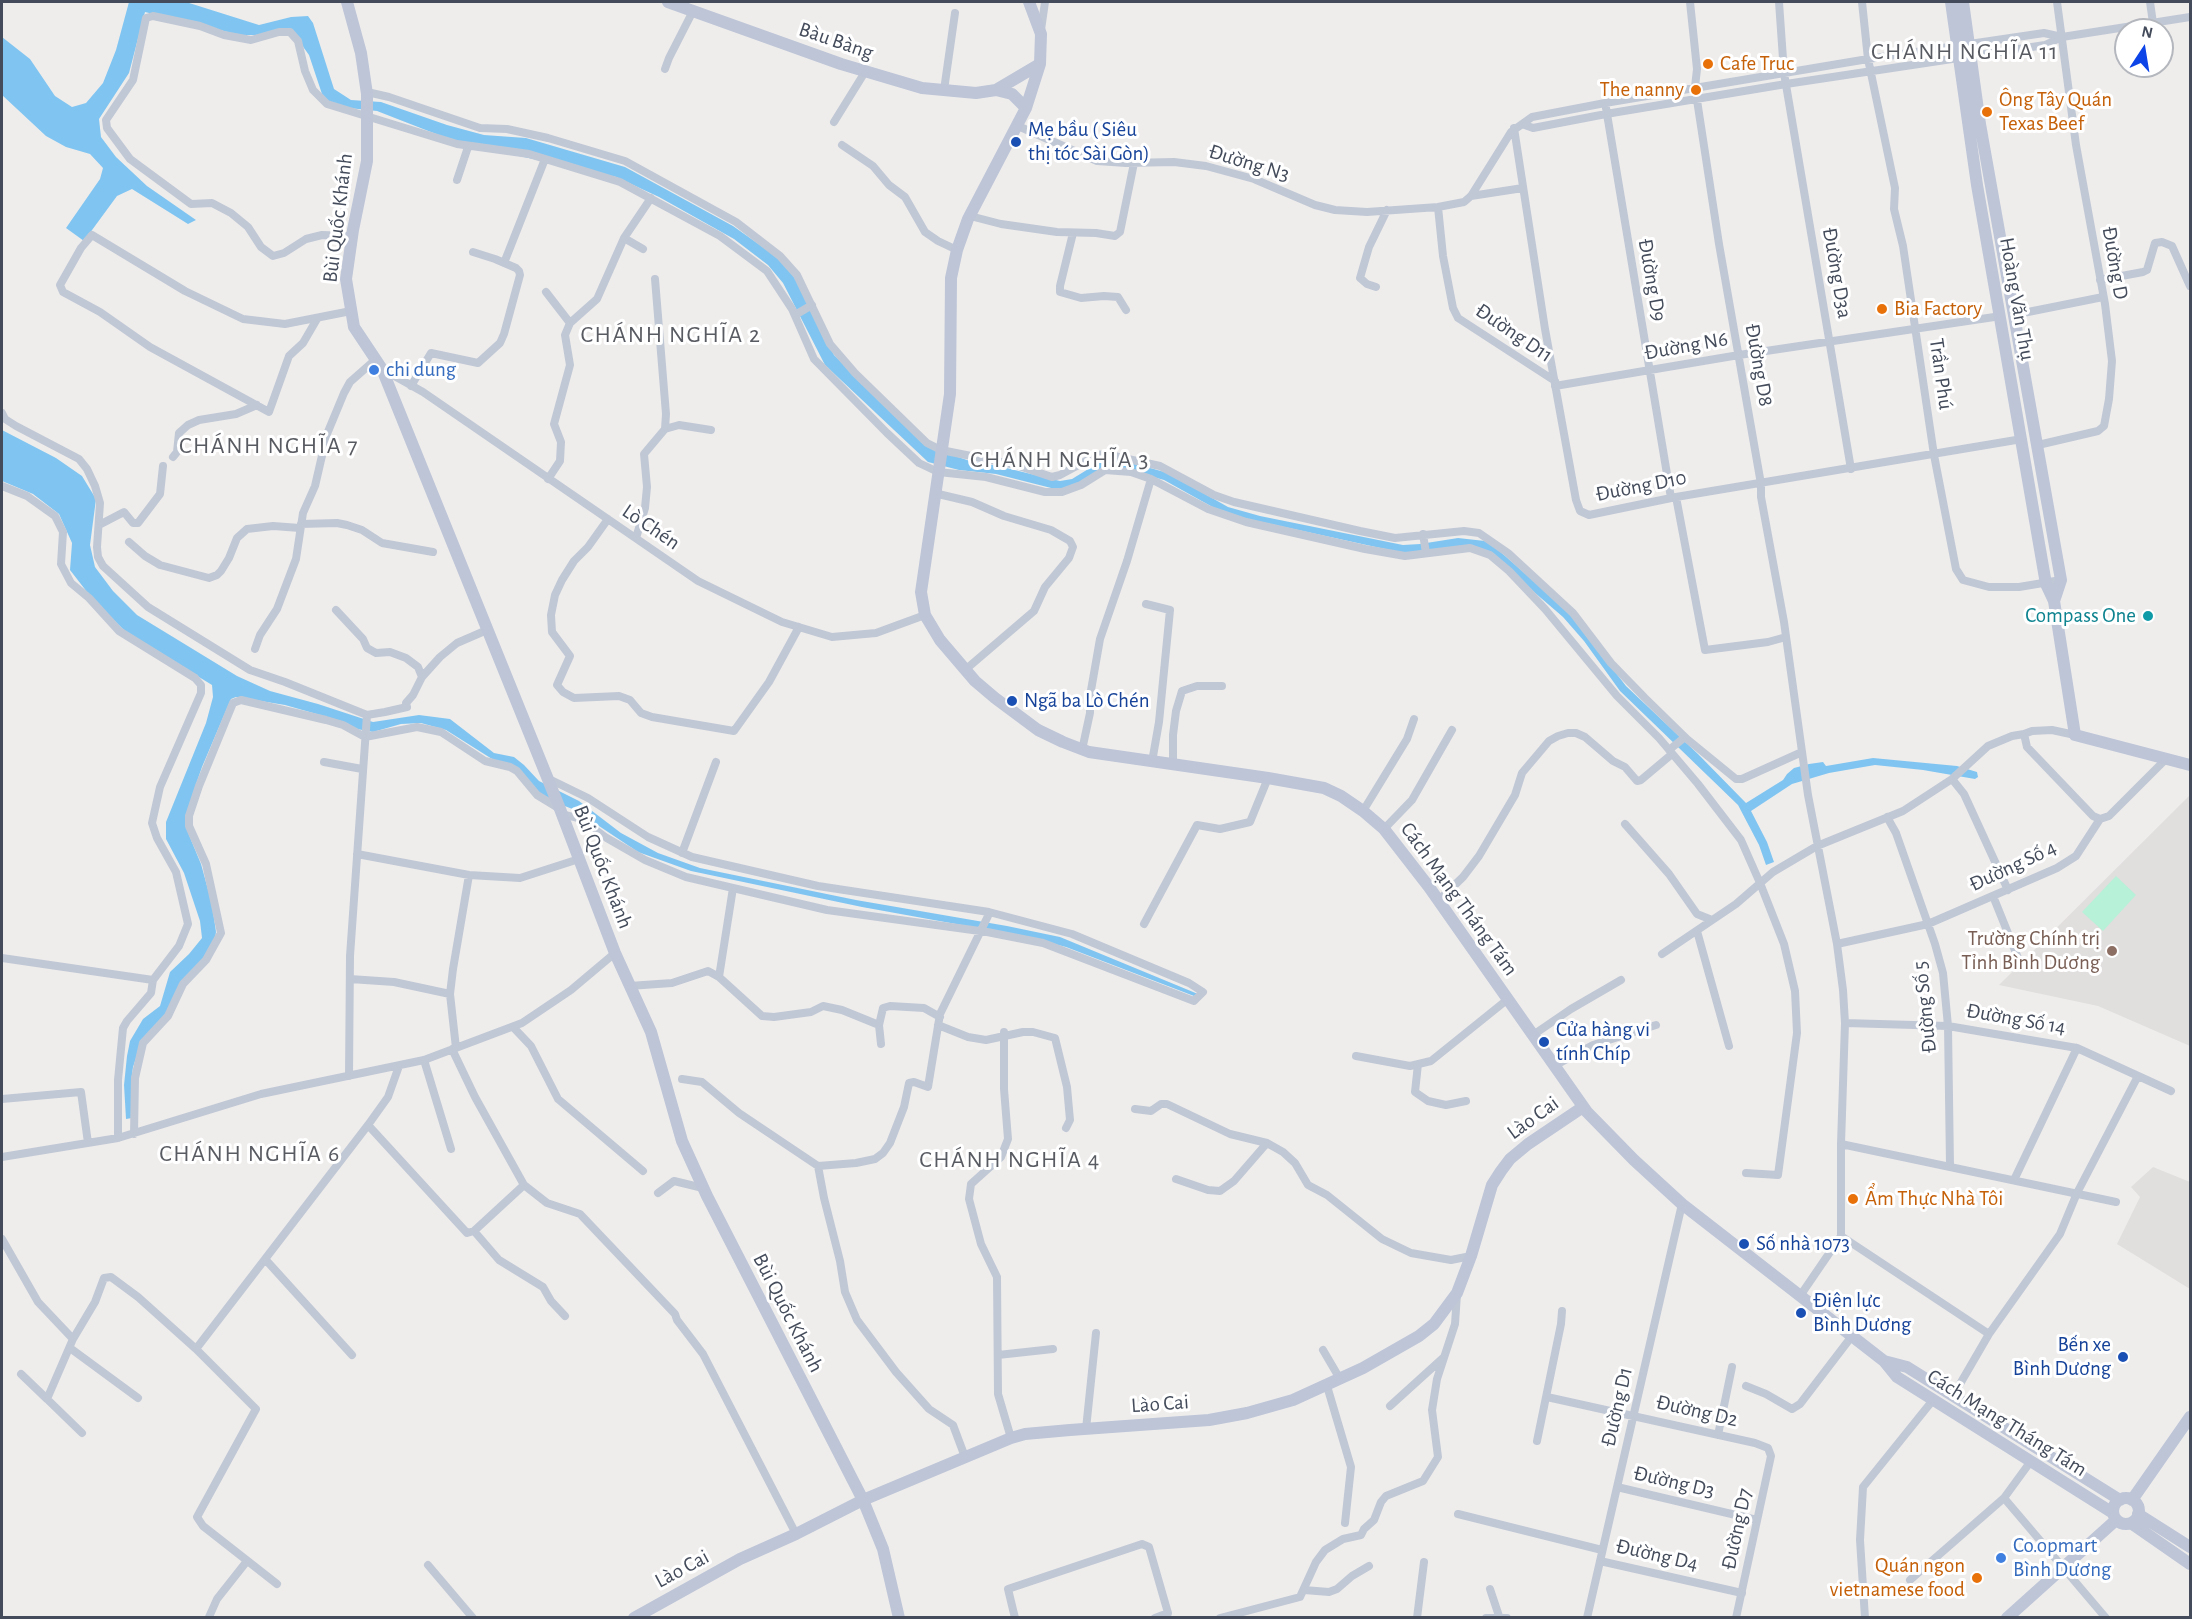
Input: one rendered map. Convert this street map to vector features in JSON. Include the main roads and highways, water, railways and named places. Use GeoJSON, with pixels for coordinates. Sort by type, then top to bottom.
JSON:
{"type":"FeatureCollection","features":[{"type":"Feature","properties":{"kind":"water"},"geometry":{"type":"Polygon","coordinates":[[[129,2],[186,2],[259,25],[291,17],[308,16],[313,23],[334,89],[351,100],[381,102],[484,135],[526,138],[625,167],[733,226],[784,262],[807,297],[834,355],[931,448],[970,461],[1060,481],[1072,479],[1103,460],[1118,459],[1168,473],[1228,507],[1260,516],[1403,545],[1458,538],[1485,541],[1568,611],[1626,686],[1746,803],[1783,780],[1794,768],[1823,762],[1826,766],[1873,758],[1957,766],[1977,772],[1978,777],[1975,779],[1875,765],[1829,773],[1792,784],[1751,811],[1767,842],[1774,862],[1766,865],[1759,845],[1738,805],[1620,691],[1584,641],[1563,617],[1484,549],[1403,553],[1225,514],[1164,480],[1117,467],[1075,486],[1059,490],[996,474],[959,470],[928,462],[825,365],[783,283],[768,265],[734,239],[659,197],[616,177],[459,143],[377,111],[339,107],[324,100],[309,55],[291,30],[240,35],[145,12],[129,73],[99,119],[101,137],[116,157],[147,186],[196,220],[188,224],[132,189],[117,196],[84,241],[66,228],[100,179],[103,168],[90,154],[66,147],[46,136],[2,95],[2,37],[30,59],[55,96],[72,107],[86,103],[103,83],[116,50],[129,2]]]}},
{"type":"Feature","properties":{"kind":"water"},"geometry":{"type":"Polygon","coordinates":[[[2,430],[56,458],[82,476],[96,499],[90,545],[95,567],[113,591],[137,615],[237,676],[270,691],[373,722],[419,715],[450,719],[494,753],[514,757],[539,781],[579,801],[621,833],[658,853],[700,868],[856,900],[1060,937],[1198,994],[1194,996],[1066,947],[1022,936],[862,907],[691,871],[638,852],[575,810],[544,798],[527,781],[446,730],[421,723],[401,724],[373,732],[357,729],[327,717],[285,705],[236,697],[231,699],[202,767],[192,796],[187,830],[201,864],[212,904],[215,939],[167,1013],[142,1041],[133,1067],[132,1118],[126,1119],[124,1085],[130,1041],[143,1019],[160,1006],[170,972],[202,938],[200,921],[184,873],[166,839],[166,822],[206,723],[213,697],[212,685],[127,633],[94,601],[70,570],[72,543],[59,514],[33,494],[2,481],[2,430]]]}},
{"type":"Feature","properties":{"kind":"place","name":"Cafe Truc"},"geometry":{"type":"Point","coordinates":[1708,64]}},
{"type":"Feature","properties":{"kind":"place","name":"The nanny"},"geometry":{"type":"Point","coordinates":[1696,90]}},
{"type":"Feature","properties":{"kind":"place","name":"Ông Tây Quán Texas Beef"},"geometry":{"type":"Point","coordinates":[1987,112]}},
{"type":"Feature","properties":{"kind":"place","name":"Mẹ bầu ( Siêu thị tóc Sài Gòn)"},"geometry":{"type":"Point","coordinates":[1016,142]}},
{"type":"Feature","properties":{"kind":"place","name":"Bia Factory"},"geometry":{"type":"Point","coordinates":[1882,309]}},
{"type":"Feature","properties":{"kind":"place","name":"chi dung"},"geometry":{"type":"Point","coordinates":[374,370]}},
{"type":"Feature","properties":{"kind":"place","name":"Compass One"},"geometry":{"type":"Point","coordinates":[2148,616]}},
{"type":"Feature","properties":{"kind":"place","name":"Ngã ba Lò Chén"},"geometry":{"type":"Point","coordinates":[1012,701]}},
{"type":"Feature","properties":{"kind":"place","name":"Trường Chính trị Tỉnh Bình Dương"},"geometry":{"type":"Point","coordinates":[2112,951]}},
{"type":"Feature","properties":{"kind":"place","name":"Cửa hàng vi tính Chíp"},"geometry":{"type":"Point","coordinates":[1544,1042]}},
{"type":"Feature","properties":{"kind":"place","name":"Ẩm Thực Nhà Tôi"},"geometry":{"type":"Point","coordinates":[1853,1199]}},
{"type":"Feature","properties":{"kind":"place","name":"Số nhà 1073"},"geometry":{"type":"Point","coordinates":[1744,1244]}},
{"type":"Feature","properties":{"kind":"place","name":"Điện lực Bình Dương"},"geometry":{"type":"Point","coordinates":[1801,1313]}},
{"type":"Feature","properties":{"kind":"place","name":"Bến xe Bình Dương"},"geometry":{"type":"Point","coordinates":[2123,1357]}},
{"type":"Feature","properties":{"kind":"place","name":"Co.opmart Bình Dương"},"geometry":{"type":"Point","coordinates":[2001,1558]}},
{"type":"Feature","properties":{"kind":"place","name":"Quán ngon vietnamese food"},"geometry":{"type":"Point","coordinates":[1977,1578]}},
{"type":"Feature","properties":{"kind":"district","name":"CHÁNH NGHĨA 11"},"geometry":{"type":"Point","coordinates":[1965,52]}},
{"type":"Feature","properties":{"kind":"district","name":"CHÁNH NGHĨA 2"},"geometry":{"type":"Point","coordinates":[671,335]}},
{"type":"Feature","properties":{"kind":"district","name":"CHÁNH NGHĨA 7"},"geometry":{"type":"Point","coordinates":[269,446]}},
{"type":"Feature","properties":{"kind":"district","name":"CHÁNH NGHĨA 3"},"geometry":{"type":"Point","coordinates":[1060,460]}},
{"type":"Feature","properties":{"kind":"district","name":"CHÁNH NGHĨA 6"},"geometry":{"type":"Point","coordinates":[250,1154]}},
{"type":"Feature","properties":{"kind":"district","name":"CHÁNH NGHĨA 4"},"geometry":{"type":"Point","coordinates":[1010,1160]}}]}
